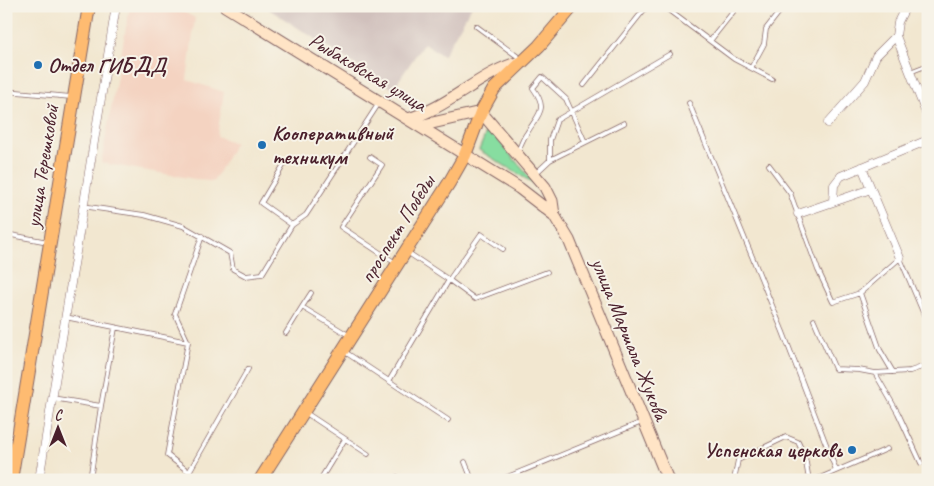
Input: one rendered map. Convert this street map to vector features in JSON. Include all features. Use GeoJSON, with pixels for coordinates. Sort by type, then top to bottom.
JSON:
{"type":"FeatureCollection","features":[{"type":"Feature","properties":{"kind":"main road","name":"улица Терешковой"},"geometry":{"type":"LineString","coordinates":[[11,480],[89,6]]}},
{"type":"Feature","properties":{"kind":"main road","name":"Рыбаковская улица"},"geometry":{"type":"LineString","coordinates":[[225,6],[465,155]]}},
{"type":"Feature","properties":{"kind":"main road","name":"проспект Победы"},"geometry":{"type":"LineString","coordinates":[[260,480],[352,338],[465,155],[481,112],[494,89],[523,61],[573,6]]}},
{"type":"Feature","properties":{"kind":"main road"},"geometry":{"type":"LineString","coordinates":[[408,119],[422,115],[492,72],[523,61]]}},
{"type":"Feature","properties":{"kind":"main road"},"geometry":{"type":"LineString","coordinates":[[419,126],[481,112]]}},
{"type":"Feature","properties":{"kind":"main road","name":"улица Маршала Жукова"},"geometry":{"type":"LineString","coordinates":[[481,112],[535,174],[548,194],[554,215],[569,240],[668,480]]}},
{"type":"Feature","properties":{"kind":"main road","name":"улица Маршала Жукова"},"geometry":{"type":"LineString","coordinates":[[465,155],[519,188],[554,215]]}},
{"type":"Feature","properties":{"kind":"street"},"geometry":{"type":"LineString","coordinates":[[38,480],[116,6]]}},
{"type":"Feature","properties":{"kind":"street"},"geometry":{"type":"LineString","coordinates":[[906,6],[898,22],[896,36],[928,118]]}},
{"type":"Feature","properties":{"kind":"street"},"geometry":{"type":"LineString","coordinates":[[828,123],[865,81],[876,56],[896,36]]}},
{"type":"Feature","properties":{"kind":"street"},"geometry":{"type":"LineString","coordinates":[[833,202],[834,185],[841,176],[928,140]]}},
{"type":"Feature","properties":{"kind":"street"},"geometry":{"type":"LineString","coordinates":[[862,167],[900,258]]}},
{"type":"Feature","properties":{"kind":"street"},"geometry":{"type":"LineString","coordinates":[[798,214],[871,189]]}},
{"type":"Feature","properties":{"kind":"lane"},"geometry":{"type":"LineString","coordinates":[[584,85],[647,6]]}},
{"type":"Feature","properties":{"kind":"lane"},"geometry":{"type":"LineString","coordinates":[[663,6],[734,59],[772,79]]}},
{"type":"Feature","properties":{"kind":"lane"},"geometry":{"type":"LineString","coordinates":[[751,68],[764,44],[766,29],[784,6]]}},
{"type":"Feature","properties":{"kind":"lane"},"geometry":{"type":"LineString","coordinates":[[710,40],[733,12]]}},
{"type":"Feature","properties":{"kind":"lane"},"geometry":{"type":"LineString","coordinates":[[476,26],[523,61]]}},
{"type":"Feature","properties":{"kind":"lane"},"geometry":{"type":"LineString","coordinates":[[550,160],[550,140],[557,120],[670,54]]}},
{"type":"Feature","properties":{"kind":"lane"},"geometry":{"type":"LineString","coordinates":[[910,72],[928,65]]}},
{"type":"Feature","properties":{"kind":"lane"},"geometry":{"type":"LineString","coordinates":[[517,153],[526,133],[540,114],[541,99],[533,88],[542,77],[566,99],[585,142]]}},
{"type":"Feature","properties":{"kind":"lane"},"geometry":{"type":"LineString","coordinates":[[6,91],[73,98]]}},
{"type":"Feature","properties":{"kind":"lane"},"geometry":{"type":"LineString","coordinates":[[82,206],[144,215],[183,226],[230,253],[233,269],[246,276],[262,274],[292,225],[306,215],[380,101]]}},
{"type":"Feature","properties":{"kind":"lane"},"geometry":{"type":"LineString","coordinates":[[689,104],[783,332],[836,470]]}},
{"type":"Feature","properties":{"kind":"lane"},"geometry":{"type":"LineString","coordinates":[[535,174],[550,160],[624,123]]}},
{"type":"Feature","properties":{"kind":"lane"},"geometry":{"type":"LineString","coordinates":[[370,157],[382,166],[341,227],[398,265]]}},
{"type":"Feature","properties":{"kind":"lane"},"geometry":{"type":"LineString","coordinates":[[286,161],[261,203],[292,225]]}},
{"type":"Feature","properties":{"kind":"lane"},"geometry":{"type":"LineString","coordinates":[[769,165],[790,193],[818,270],[833,302],[860,292],[900,258],[928,324]]}},
{"type":"Feature","properties":{"kind":"lane"},"geometry":{"type":"LineString","coordinates":[[6,234],[50,242]]}},
{"type":"Feature","properties":{"kind":"lane"},"geometry":{"type":"LineString","coordinates":[[389,381],[449,280],[481,234],[503,249]]}},
{"type":"Feature","properties":{"kind":"lane"},"geometry":{"type":"LineString","coordinates":[[201,480],[167,455],[188,342],[175,314],[202,236]]}},
{"type":"Feature","properties":{"kind":"lane"},"geometry":{"type":"LineString","coordinates":[[406,252],[475,299],[546,272]]}},
{"type":"Feature","properties":{"kind":"lane"},"geometry":{"type":"LineString","coordinates":[[286,333],[311,292]]}},
{"type":"Feature","properties":{"kind":"lane"},"geometry":{"type":"LineString","coordinates":[[860,292],[880,350],[893,372]]}},
{"type":"Feature","properties":{"kind":"lane"},"geometry":{"type":"LineString","coordinates":[[302,307],[352,338]]}},
{"type":"Feature","properties":{"kind":"lane"},"geometry":{"type":"LineString","coordinates":[[65,317],[188,342]]}},
{"type":"Feature","properties":{"kind":"lane"},"geometry":{"type":"LineString","coordinates":[[814,320],[835,369],[875,373],[910,371],[928,365]]}},
{"type":"Feature","properties":{"kind":"lane"},"geometry":{"type":"LineString","coordinates":[[90,480],[114,328]]}},
{"type":"Feature","properties":{"kind":"lane"},"geometry":{"type":"LineString","coordinates":[[343,351],[448,420]]}},
{"type":"Feature","properties":{"kind":"lane"},"geometry":{"type":"LineString","coordinates":[[185,480],[248,369]]}},
{"type":"Feature","properties":{"kind":"lane"},"geometry":{"type":"LineString","coordinates":[[875,373],[898,413],[921,464]]}},
{"type":"Feature","properties":{"kind":"lane"},"geometry":{"type":"LineString","coordinates":[[52,398],[102,406]]}},
{"type":"Feature","properties":{"kind":"lane"},"geometry":{"type":"LineString","coordinates":[[304,411],[368,454]]}},
{"type":"Feature","properties":{"kind":"lane"},"geometry":{"type":"LineString","coordinates":[[500,480],[644,421]]}},
{"type":"Feature","properties":{"kind":"lane"},"geometry":{"type":"LineString","coordinates":[[734,480],[738,460],[786,438],[798,442],[804,457],[809,480]]}},
{"type":"Feature","properties":{"kind":"lane"},"geometry":{"type":"LineString","coordinates":[[320,480],[344,439]]}},
{"type":"Feature","properties":{"kind":"lane"},"geometry":{"type":"LineString","coordinates":[[815,480],[887,449]]}},
{"type":"Feature","properties":{"kind":"lane"},"geometry":{"type":"LineString","coordinates":[[465,462],[472,480]]}},
{"type":"Feature","properties":{"kind":"shaded area"},"geometry":{"type":"Polygon","coordinates":[[[130,6],[173,6],[195,18],[187,80],[224,92],[217,136],[235,143],[213,182],[101,163],[130,6]]]}},
{"type":"Feature","properties":{"kind":"shaded area"},"geometry":{"type":"Polygon","coordinates":[[[264,6],[472,6],[443,56],[424,43],[393,89],[264,6]]]}},
{"type":"Feature","properties":{"kind":"green space"},"geometry":{"type":"Polygon","coordinates":[[[488,128],[536,185],[479,150],[488,128]]]}},
{"type":"Feature","properties":{"kind":"place","name":"Отдел ГИБДД"},"geometry":{"type":"Point","coordinates":[38,65]}},
{"type":"Feature","properties":{"kind":"place","name":"Кооперативный техникум"},"geometry":{"type":"Point","coordinates":[262,145]}},
{"type":"Feature","properties":{"kind":"place","name":"Успенская церковь"},"geometry":{"type":"Point","coordinates":[852,450]}}]}
